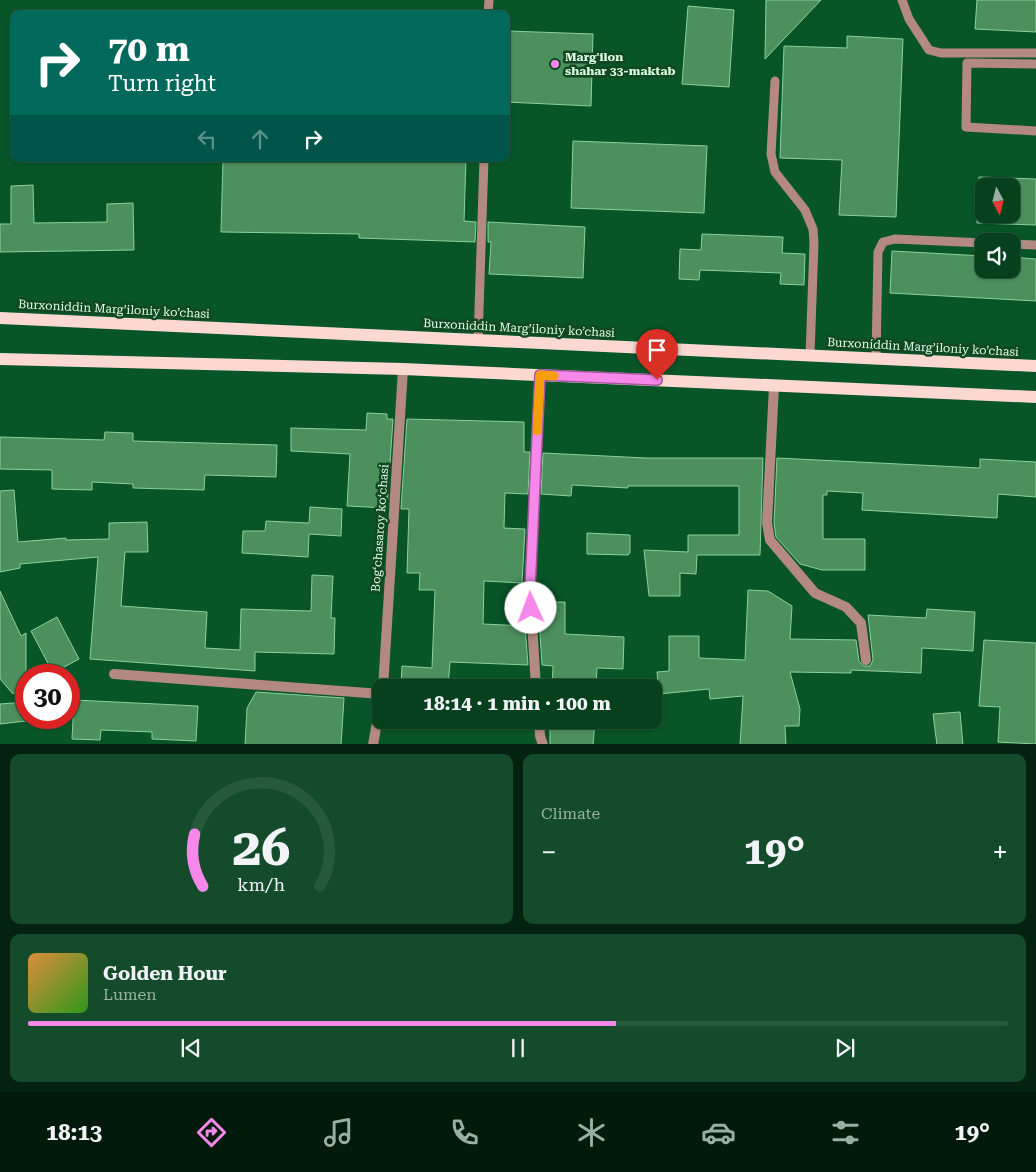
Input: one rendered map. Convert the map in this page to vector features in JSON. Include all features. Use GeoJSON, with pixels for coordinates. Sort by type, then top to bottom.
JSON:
{"type":"FeatureCollection","features":[{"type":"Feature","properties":{"kind":"main road","name":"Burxoniddin Marg’iloniy ko’chasi"},"geometry":{"type":"LineString","coordinates":[[0,318],[1036,366]]}},
{"type":"Feature","properties":{"kind":"main road"},"geometry":{"type":"LineString","coordinates":[[0,359],[403,369],[1036,397]]}},
{"type":"Feature","properties":{"kind":"street","name":"Bogʻchasaroy koʻchasi"},"geometry":{"type":"LineString","coordinates":[[384,679],[403,369]]}},
{"type":"Feature","properties":{"kind":"street"},"geometry":{"type":"LineString","coordinates":[[535,679],[530,589],[540,375]]}},
{"type":"Feature","properties":{"kind":"street"},"geometry":{"type":"LineString","coordinates":[[774,386],[767,524],[770,540],[815,593],[846,607],[861,623],[866,660]]}},
{"type":"Feature","properties":{"kind":"street"},"geometry":{"type":"LineString","coordinates":[[114,674],[372,693]]}},
{"type":"Feature","properties":{"kind":"street"},"geometry":{"type":"LineString","coordinates":[[373,744],[376,729]]}},
{"type":"Feature","properties":{"kind":"street"},"geometry":{"type":"LineString","coordinates":[[539,729],[543,744]]}},
{"type":"Feature","properties":{"kind":"lane"},"geometry":{"type":"LineString","coordinates":[[902,0],[909,19],[929,50],[941,53],[1036,53]]}},
{"type":"Feature","properties":{"kind":"lane"},"geometry":{"type":"LineString","coordinates":[[1036,64],[967,63],[966,127],[1036,131]]}},
{"type":"Feature","properties":{"kind":"lane"},"geometry":{"type":"LineString","coordinates":[[775,81],[771,154],[775,172],[805,210],[814,236],[810,355]]}},
{"type":"Feature","properties":{"kind":"lane"},"geometry":{"type":"LineString","coordinates":[[478,340],[484,162]]}},
{"type":"Feature","properties":{"kind":"lane"},"geometry":{"type":"LineString","coordinates":[[876,358],[878,252],[883,242],[895,239],[975,243]]}},
{"type":"Feature","properties":{"kind":"lane"},"geometry":{"type":"LineString","coordinates":[[1020,244],[1036,245]]}},
{"type":"Feature","properties":{"kind":"building"},"geometry":{"type":"Polygon","coordinates":[[[766,0],[821,0],[765,59],[766,0]]]}},
{"type":"Feature","properties":{"kind":"building"},"geometry":{"type":"Polygon","coordinates":[[[977,0],[1036,0],[1036,32],[975,29],[977,0]]]}},
{"type":"Feature","properties":{"kind":"building"},"geometry":{"type":"Polygon","coordinates":[[[688,6],[734,10],[729,87],[682,84],[688,6]]]}},
{"type":"Feature","properties":{"kind":"building"},"geometry":{"type":"Polygon","coordinates":[[[510,31],[593,34],[591,106],[510,102],[510,31]]]}},
{"type":"Feature","properties":{"kind":"building"},"geometry":{"type":"Polygon","coordinates":[[[847,36],[903,39],[896,217],[839,215],[842,160],[780,158],[784,46],[847,48],[847,36]]]}},
{"type":"Feature","properties":{"kind":"building"},"geometry":{"type":"Polygon","coordinates":[[[573,141],[707,146],[704,213],[571,208],[573,141]]]}},
{"type":"Feature","properties":{"kind":"building"},"geometry":{"type":"Polygon","coordinates":[[[223,162],[466,162],[464,221],[476,222],[475,242],[359,238],[359,234],[221,232],[223,162]]]}},
{"type":"Feature","properties":{"kind":"building"},"geometry":{"type":"Polygon","coordinates":[[[1020,178],[1036,179],[1036,225],[977,223],[1020,223],[1020,178]]]}},
{"type":"Feature","properties":{"kind":"building"},"geometry":{"type":"Polygon","coordinates":[[[33,185],[34,223],[107,222],[107,204],[133,203],[134,250],[0,252],[0,224],[11,224],[11,186],[33,185]]]}},
{"type":"Feature","properties":{"kind":"building"},"geometry":{"type":"Polygon","coordinates":[[[488,222],[585,227],[583,278],[489,274],[491,242],[488,242],[488,222]]]}},
{"type":"Feature","properties":{"kind":"building"},"geometry":{"type":"Polygon","coordinates":[[[702,234],[783,237],[782,253],[805,254],[804,285],[780,284],[781,273],[700,270],[699,280],[679,279],[680,249],[701,250],[702,234]]]}},
{"type":"Feature","properties":{"kind":"building"},"geometry":{"type":"Polygon","coordinates":[[[892,251],[975,256],[975,278],[1020,278],[1020,258],[1036,259],[1036,301],[890,293],[892,251]]]}},
{"type":"Feature","properties":{"kind":"building"},"geometry":{"type":"Polygon","coordinates":[[[367,413],[387,414],[387,419],[393,419],[387,508],[347,506],[350,454],[291,451],[291,428],[366,430],[367,413]]]}},
{"type":"Feature","properties":{"kind":"building"},"geometry":{"type":"Polygon","coordinates":[[[407,419],[524,422],[524,452],[530,452],[528,494],[505,493],[504,528],[525,529],[522,583],[484,581],[483,624],[525,626],[528,665],[450,662],[449,679],[401,679],[402,666],[432,668],[435,590],[419,590],[420,573],[407,573],[409,509],[401,509],[407,419]]]}},
{"type":"Feature","properties":{"kind":"building"},"geometry":{"type":"Polygon","coordinates":[[[105,432],[133,433],[133,441],[277,445],[276,477],[205,475],[204,490],[133,488],[133,484],[92,482],[92,490],[52,489],[52,470],[0,469],[0,437],[104,440],[105,432]]]}},
{"type":"Feature","properties":{"kind":"building"},"geometry":{"type":"Polygon","coordinates":[[[543,453],[646,458],[763,458],[760,555],[697,555],[696,574],[680,573],[680,596],[649,596],[644,550],[688,552],[688,535],[739,535],[739,486],[628,486],[628,488],[572,485],[571,496],[541,494],[543,453]]]}},
{"type":"Feature","properties":{"kind":"building"},"geometry":{"type":"Polygon","coordinates":[[[777,458],[980,468],[980,459],[1036,462],[1036,497],[998,494],[997,518],[862,510],[863,493],[827,491],[827,495],[823,495],[823,539],[865,539],[865,570],[822,570],[800,564],[776,537],[774,523],[777,458]]]}},
{"type":"Feature","properties":{"kind":"building"},"geometry":{"type":"Polygon","coordinates":[[[14,490],[18,542],[66,538],[66,540],[109,539],[109,523],[147,522],[148,552],[125,552],[121,606],[207,612],[205,648],[240,650],[241,609],[311,611],[312,575],[333,576],[331,618],[335,618],[334,654],[255,652],[255,671],[90,659],[98,557],[20,564],[20,568],[0,572],[0,491],[14,490]]]}},
{"type":"Feature","properties":{"kind":"building"},"geometry":{"type":"Polygon","coordinates":[[[310,507],[342,509],[341,536],[309,534],[308,557],[242,553],[243,531],[265,531],[266,521],[309,523],[310,507]]]}},
{"type":"Feature","properties":{"kind":"building"},"geometry":{"type":"Polygon","coordinates":[[[587,533],[630,535],[630,553],[628,555],[587,554],[587,533]]]}},
{"type":"Feature","properties":{"kind":"building"},"geometry":{"type":"Polygon","coordinates":[[[748,590],[768,591],[792,606],[790,639],[856,640],[859,661],[864,666],[870,666],[873,660],[868,615],[926,618],[927,609],[975,612],[973,651],[922,648],[921,673],[851,670],[851,673],[790,672],[800,709],[799,726],[785,726],[786,744],[740,744],[743,696],[710,699],[709,689],[662,694],[662,679],[658,679],[657,672],[669,671],[669,636],[699,636],[699,658],[745,660],[748,590]]]}},
{"type":"Feature","properties":{"kind":"building"},"geometry":{"type":"Polygon","coordinates":[[[0,591],[21,636],[26,633],[26,664],[15,664],[15,693],[13,694],[0,679],[0,591]]]}},
{"type":"Feature","properties":{"kind":"building"},"geometry":{"type":"Polygon","coordinates":[[[538,602],[565,602],[565,634],[624,637],[623,669],[597,668],[596,679],[552,679],[553,666],[542,665],[538,602]]]}},
{"type":"Feature","properties":{"kind":"building"},"geometry":{"type":"Polygon","coordinates":[[[57,617],[79,659],[70,664],[48,664],[31,631],[57,617]]]}},
{"type":"Feature","properties":{"kind":"building"},"geometry":{"type":"Polygon","coordinates":[[[984,640],[1036,643],[1036,744],[998,742],[1000,707],[979,706],[984,640]]]}},
{"type":"Feature","properties":{"kind":"building"},"geometry":{"type":"Polygon","coordinates":[[[256,692],[344,698],[341,744],[245,744],[247,708],[256,692]]]}},
{"type":"Feature","properties":{"kind":"building"},"geometry":{"type":"Polygon","coordinates":[[[80,700],[198,706],[196,741],[152,739],[152,732],[101,730],[100,740],[72,739],[73,729],[80,729],[80,700]]]}},
{"type":"Feature","properties":{"kind":"building"},"geometry":{"type":"Polygon","coordinates":[[[15,703],[15,722],[0,724],[0,704],[15,703]]]}},
{"type":"Feature","properties":{"kind":"building"},"geometry":{"type":"Polygon","coordinates":[[[960,712],[963,744],[937,744],[933,714],[960,712]]]}},
{"type":"Feature","properties":{"kind":"building"},"geometry":{"type":"Polygon","coordinates":[[[550,729],[594,729],[593,744],[550,744],[550,729]]]}},
{"type":"Feature","properties":{"kind":"slow traffic"},"geometry":{"type":"LineString","coordinates":[[537,431],[540,375],[554,376]]}},
{"type":"Feature","properties":{"kind":"place","name":"Marg'ilon shahar 33-maktab"},"geometry":{"type":"Point","coordinates":[555,64]}},
{"type":"Feature","properties":{"kind":"route"},"geometry":{"type":"LineString","coordinates":[[531,608],[530,589],[540,375],[657,380]]}}]}
